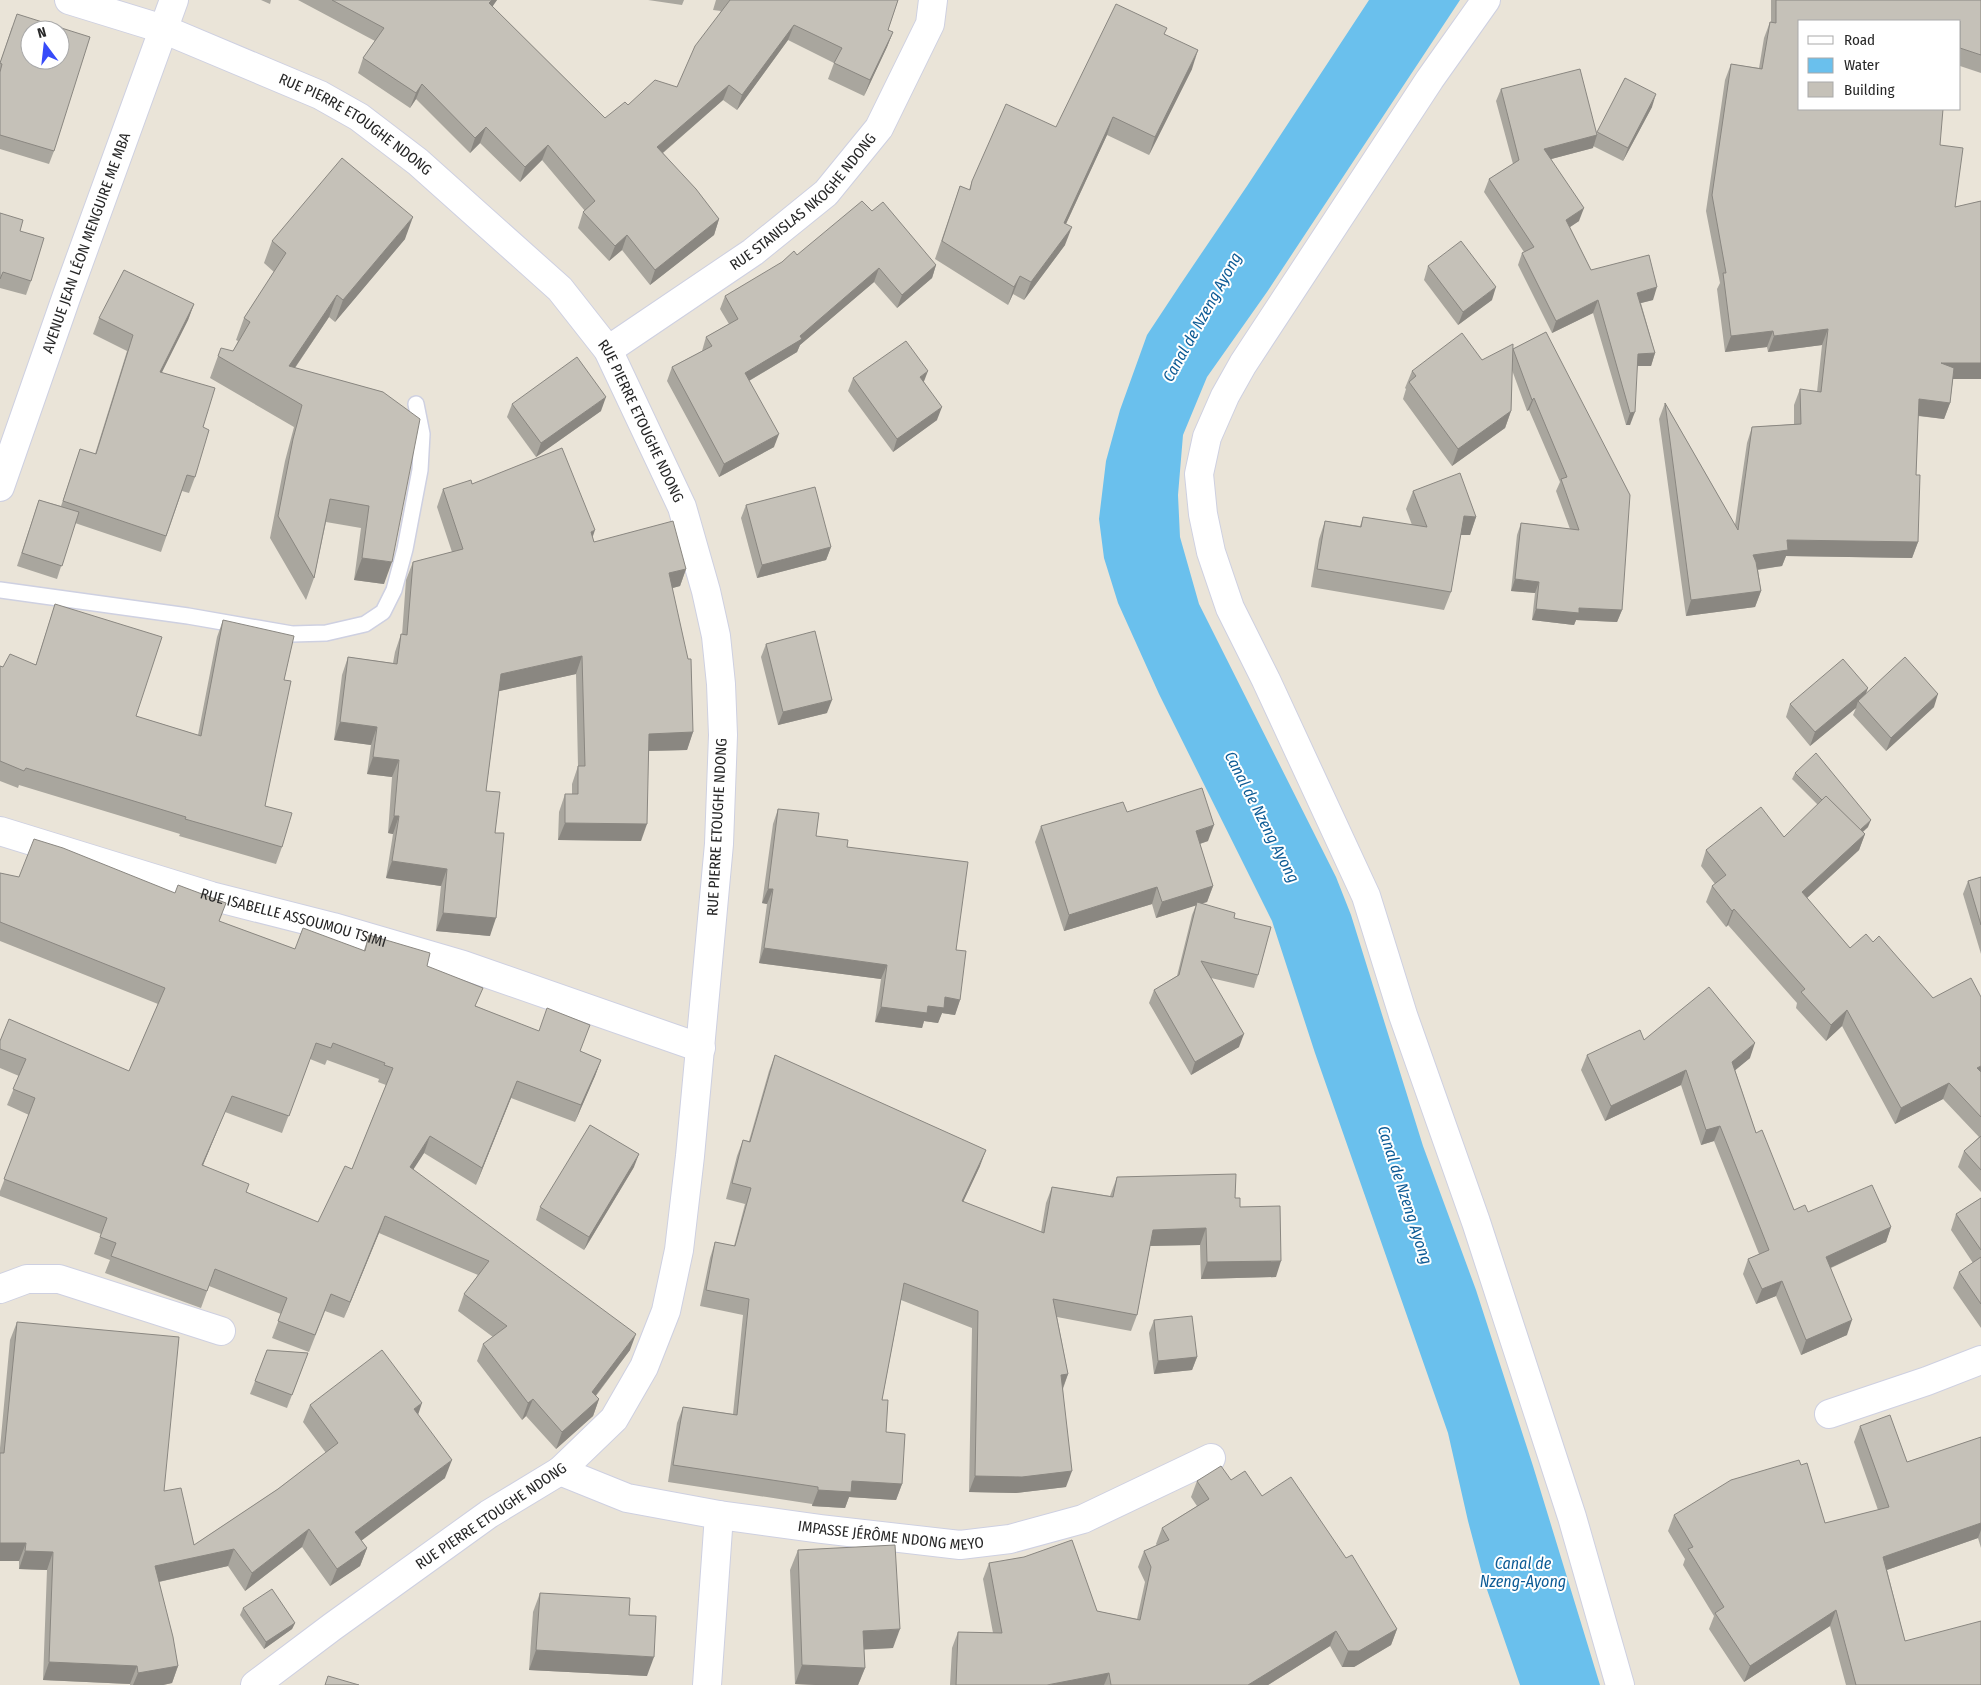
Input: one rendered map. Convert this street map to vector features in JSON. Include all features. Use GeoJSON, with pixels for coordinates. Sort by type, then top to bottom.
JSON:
{"type":"FeatureCollection","features":[{"type":"Feature","properties":{"kind":"street","name":"RUE PIERRE ETOUGHE NDONG"},"geometry":{"type":"LineString","coordinates":[[69,0],[163,29],[320,95],[359,117],[418,162],[560,289],[608,350],[682,507],[706,591],[716,636],[721,684],[723,735],[718,844],[701,1048],[679,1250],[666,1311],[644,1367],[614,1419],[560,1471],[489,1514],[255,1685]]}},
{"type":"Feature","properties":{"kind":"street","name":"AVENUE JEAN LÉON MENGUIRE ME MBA"},"geometry":{"type":"LineString","coordinates":[[0,487],[67,295],[174,0]]}},
{"type":"Feature","properties":{"kind":"street","name":"RUE STANISLAS NKOGHE NDONG"},"geometry":{"type":"LineString","coordinates":[[608,350],[753,252],[826,193],[879,128],[930,24],[933,0]]}},
{"type":"Feature","properties":{"kind":"street"},"geometry":{"type":"LineString","coordinates":[[1486,0],[1430,79],[1243,364],[1225,396],[1207,437],[1200,474],[1201,490],[1203,514],[1211,552],[1230,608],[1266,680],[1366,896],[1403,1015],[1479,1232],[1572,1517],[1620,1685]]}},
{"type":"Feature","properties":{"kind":"street","name":"RUE ISABELLE ASSOUMOU TSIMI"},"geometry":{"type":"LineString","coordinates":[[0,831],[211,896],[333,927],[463,964],[701,1048]]}},
{"type":"Feature","properties":{"kind":"street"},"geometry":{"type":"LineString","coordinates":[[0,1289],[27,1279],[59,1279],[220,1331]]}},
{"type":"Feature","properties":{"kind":"street"},"geometry":{"type":"LineString","coordinates":[[1829,1414],[1927,1381],[1981,1360]]}},
{"type":"Feature","properties":{"kind":"street","name":"IMPASSE JÉRÔME NDONG MEYO"},"geometry":{"type":"LineString","coordinates":[[560,1471],[627,1498],[719,1514],[915,1542],[960,1546],[1010,1539],[1083,1519],[1211,1458]]}},
{"type":"Feature","properties":{"kind":"street"},"geometry":{"type":"LineString","coordinates":[[707,1685],[719,1514]]}},
{"type":"Feature","properties":{"kind":"lane"},"geometry":{"type":"LineString","coordinates":[[0,590],[188,616],[292,634],[326,633],[364,624],[383,612],[394,590],[405,550],[420,470],[422,434],[416,404]]}},
{"type":"Feature","properties":{"kind":"water","name":"Canal de Nzeng-Ayong"},"geometry":{"type":"Polygon","coordinates":[[[1369,0],[1460,0],[1267,292],[1207,377],[1183,435],[1178,495],[1180,537],[1199,604],[1336,877],[1351,915],[1423,1146],[1476,1290],[1533,1466],[1600,1685],[1520,1685],[1484,1581],[1448,1433],[1315,1053],[1272,921],[1159,694],[1118,603],[1104,558],[1099,519],[1106,461],[1120,410],[1147,335],[1369,0]]]}},
{"type":"Feature","properties":{"kind":"building"},"geometry":{"type":"Polygon","coordinates":[[[332,0],[492,0],[489,3],[605,118],[625,102],[628,105],[655,80],[677,87],[695,46],[730,0],[898,0],[888,30],[893,32],[870,80],[834,63],[842,48],[794,25],[742,95],[729,85],[657,147],[696,189],[719,219],[655,270],[627,235],[615,246],[583,212],[595,201],[548,145],[525,167],[486,127],[475,138],[422,84],[416,93],[363,58],[384,28],[332,0]]]}},
{"type":"Feature","properties":{"kind":"building"},"geometry":{"type":"Polygon","coordinates":[[[1776,0],[1981,0],[1981,55],[1961,48],[1961,20],[1798,20],[1798,110],[1943,110],[1940,145],[1963,148],[1955,207],[1981,201],[1981,363],[1941,363],[1954,368],[1950,403],[1919,399],[1916,475],[1920,475],[1918,542],[1787,540],[1788,550],[1753,555],[1761,591],[1691,600],[1665,403],[1738,530],[1752,427],[1801,424],[1800,389],[1821,392],[1828,329],[1774,336],[1773,331],[1731,336],[1723,273],[1726,273],[1712,195],[1731,64],[1762,69],[1770,22],[1776,23],[1776,0]]]}},
{"type":"Feature","properties":{"kind":"building"},"geometry":{"type":"Polygon","coordinates":[[[1116,4],[1167,28],[1164,34],[1198,50],[1155,137],[1113,117],[1064,223],[1072,227],[1031,282],[1020,276],[1014,287],[942,241],[960,186],[970,190],[972,181],[1006,104],[1056,127],[1116,4]]]}},
{"type":"Feature","properties":{"kind":"building"},"geometry":{"type":"Polygon","coordinates":[[[17,14],[36,20],[20,20],[20,70],[70,70],[70,31],[90,37],[54,151],[0,135],[0,72],[2,64],[0,63],[17,14]]]}},
{"type":"Feature","properties":{"kind":"building"},"geometry":{"type":"Polygon","coordinates":[[[1580,69],[1597,135],[1544,149],[1584,208],[1566,220],[1591,270],[1649,255],[1657,287],[1637,293],[1655,353],[1638,354],[1635,412],[1630,413],[1598,300],[1556,321],[1522,253],[1534,247],[1489,179],[1519,160],[1501,89],[1580,69]]]}},
{"type":"Feature","properties":{"kind":"building"},"geometry":{"type":"Polygon","coordinates":[[[1625,78],[1656,94],[1628,148],[1597,132],[1625,78]]]}},
{"type":"Feature","properties":{"kind":"building"},"geometry":{"type":"Polygon","coordinates":[[[342,158],[413,217],[343,300],[337,295],[289,366],[383,392],[420,419],[392,562],[362,558],[369,506],[330,499],[314,578],[278,516],[293,439],[302,405],[218,356],[221,348],[233,351],[250,322],[244,318],[286,253],[272,241],[342,158]]]}},
{"type":"Feature","properties":{"kind":"building"},"geometry":{"type":"Polygon","coordinates":[[[862,201],[872,211],[883,202],[936,265],[902,295],[879,268],[800,336],[802,339],[745,373],[779,434],[724,464],[672,367],[712,346],[706,337],[738,319],[725,296],[782,262],[794,251],[797,255],[862,201]]]}},
{"type":"Feature","properties":{"kind":"building"},"geometry":{"type":"Polygon","coordinates":[[[0,213],[23,220],[20,231],[44,238],[31,281],[3,272],[0,279],[0,213]]]}},
{"type":"Feature","properties":{"kind":"building"},"geometry":{"type":"Polygon","coordinates":[[[1461,241],[1496,287],[1463,312],[1428,266],[1461,241]]]}},
{"type":"Feature","properties":{"kind":"building"},"geometry":{"type":"Polygon","coordinates":[[[124,270],[194,304],[160,372],[215,388],[203,427],[209,430],[195,477],[187,475],[166,536],[63,501],[80,449],[96,454],[133,335],[99,318],[124,270]]]}},
{"type":"Feature","properties":{"kind":"building"},"geometry":{"type":"Polygon","coordinates":[[[1546,332],[1630,495],[1622,610],[1579,608],[1579,613],[1536,609],[1539,582],[1515,579],[1521,523],[1579,530],[1561,479],[1567,477],[1534,398],[1532,400],[1513,349],[1546,332]]]}},
{"type":"Feature","properties":{"kind":"building"},"geometry":{"type":"Polygon","coordinates":[[[1462,333],[1482,360],[1513,344],[1511,411],[1458,449],[1409,382],[1416,376],[1412,371],[1462,333]]]}},
{"type":"Feature","properties":{"kind":"building"},"geometry":{"type":"Polygon","coordinates":[[[906,341],[928,371],[920,377],[942,407],[897,439],[853,378],[906,341]]]}},
{"type":"Feature","properties":{"kind":"building"},"geometry":{"type":"Polygon","coordinates":[[[577,357],[606,397],[541,443],[512,404],[577,357]]]}},
{"type":"Feature","properties":{"kind":"building"},"geometry":{"type":"Polygon","coordinates":[[[562,448],[595,530],[591,532],[594,542],[673,521],[686,569],[669,573],[688,659],[691,659],[693,732],[649,734],[647,824],[565,823],[565,794],[578,794],[578,766],[585,766],[582,656],[501,674],[486,791],[500,792],[495,833],[504,833],[496,918],[443,913],[447,869],[392,861],[399,816],[394,816],[399,760],[373,757],[377,727],[340,722],[348,657],[397,664],[401,634],[407,635],[413,562],[463,549],[443,489],[471,480],[472,484],[562,448]]]}},
{"type":"Feature","properties":{"kind":"building"},"geometry":{"type":"Polygon","coordinates":[[[1460,473],[1476,517],[1464,516],[1451,592],[1317,569],[1325,521],[1361,527],[1363,517],[1427,527],[1413,491],[1460,473]]]}},
{"type":"Feature","properties":{"kind":"building"},"geometry":{"type":"Polygon","coordinates":[[[815,487],[831,547],[762,565],[746,505],[815,487]]]}},
{"type":"Feature","properties":{"kind":"building"},"geometry":{"type":"Polygon","coordinates":[[[39,500],[79,512],[62,566],[22,553],[39,500]]]}},
{"type":"Feature","properties":{"kind":"building"},"geometry":{"type":"Polygon","coordinates":[[[55,604],[162,637],[136,716],[201,736],[223,620],[294,636],[284,680],[291,681],[265,806],[292,813],[282,847],[185,819],[186,817],[26,768],[24,771],[0,761],[0,666],[3,667],[10,654],[36,665],[55,604]]]}},
{"type":"Feature","properties":{"kind":"building"},"geometry":{"type":"Polygon","coordinates":[[[815,631],[832,700],[783,712],[766,644],[815,631]]]}},
{"type":"Feature","properties":{"kind":"building"},"geometry":{"type":"Polygon","coordinates":[[[1905,657],[1938,694],[1891,738],[1858,701],[1905,657]]]}},
{"type":"Feature","properties":{"kind":"building"},"geometry":{"type":"Polygon","coordinates":[[[1843,659],[1868,688],[1815,732],[1790,704],[1843,659]]]}},
{"type":"Feature","properties":{"kind":"building"},"geometry":{"type":"Polygon","coordinates":[[[1816,753],[1871,820],[1860,830],[1826,796],[1822,800],[1795,773],[1816,753]]]}},
{"type":"Feature","properties":{"kind":"building"},"geometry":{"type":"Polygon","coordinates":[[[1202,788],[1214,825],[1196,831],[1213,886],[1162,902],[1157,887],[1069,915],[1041,826],[1123,802],[1127,812],[1202,788]]]}},
{"type":"Feature","properties":{"kind":"building"},"geometry":{"type":"Polygon","coordinates":[[[1826,796],[1865,834],[1802,892],[1850,948],[1866,934],[1873,942],[1879,936],[1933,998],[1971,978],[1981,997],[1981,1066],[1977,1068],[1981,1072],[1981,1117],[1949,1083],[1901,1108],[1847,1010],[1831,1025],[1801,992],[1805,989],[1734,909],[1732,911],[1712,886],[1726,875],[1706,850],[1761,807],[1784,837],[1826,796]]]}},
{"type":"Feature","properties":{"kind":"building"},"geometry":{"type":"Polygon","coordinates":[[[778,809],[819,813],[816,836],[848,840],[847,847],[968,862],[956,950],[966,951],[960,1000],[945,997],[944,1008],[928,1006],[927,1013],[881,1007],[887,965],[764,948],[773,889],[768,889],[778,809]]]}},
{"type":"Feature","properties":{"kind":"building"},"geometry":{"type":"Polygon","coordinates":[[[34,839],[63,848],[175,893],[178,885],[226,903],[219,921],[295,949],[303,928],[365,951],[369,935],[430,953],[427,966],[483,988],[475,1006],[539,1031],[547,1008],[590,1025],[580,1051],[601,1060],[581,1105],[517,1081],[482,1168],[430,1136],[410,1167],[636,1334],[592,1392],[599,1399],[562,1432],[533,1399],[528,1403],[483,1344],[507,1326],[464,1294],[489,1261],[385,1216],[350,1302],[331,1294],[315,1335],[278,1321],[287,1298],[215,1269],[207,1291],[111,1256],[116,1243],[100,1237],[107,1218],[4,1179],[35,1098],[13,1089],[26,1059],[0,1049],[0,1041],[9,1019],[129,1071],[165,988],[0,922],[0,873],[19,877],[34,839]],[[316,1043],[289,1116],[232,1096],[202,1165],[249,1184],[246,1192],[318,1222],[345,1166],[352,1169],[393,1068],[384,1065],[385,1063],[333,1043],[331,1048],[316,1043]]]}},
{"type":"Feature","properties":{"kind":"building"},"geometry":{"type":"Polygon","coordinates":[[[1981,877],[1981,925],[1968,881],[1981,877]]]}},
{"type":"Feature","properties":{"kind":"building"},"geometry":{"type":"Polygon","coordinates":[[[1197,902],[1235,913],[1234,918],[1271,927],[1258,975],[1201,961],[1244,1034],[1195,1062],[1154,990],[1179,975],[1197,902]]]}},
{"type":"Feature","properties":{"kind":"building"},"geometry":{"type":"Polygon","coordinates":[[[1709,987],[1755,1043],[1732,1062],[1756,1133],[1762,1130],[1794,1210],[1805,1205],[1808,1212],[1872,1185],[1891,1227],[1826,1257],[1852,1320],[1806,1340],[1782,1281],[1762,1289],[1748,1259],[1769,1250],[1720,1126],[1706,1130],[1686,1070],[1611,1106],[1587,1055],[1640,1030],[1644,1040],[1709,987]]]}},
{"type":"Feature","properties":{"kind":"building"},"geometry":{"type":"Polygon","coordinates":[[[775,1055],[986,1150],[962,1201],[1044,1233],[1052,1187],[1113,1197],[1117,1177],[1236,1174],[1235,1198],[1240,1198],[1240,1207],[1280,1206],[1281,1261],[1207,1262],[1206,1228],[1153,1230],[1137,1315],[1053,1299],[1068,1374],[1061,1375],[1072,1471],[1022,1477],[975,1476],[978,1311],[904,1283],[882,1400],[888,1400],[886,1432],[905,1434],[902,1484],[852,1481],[851,1492],[818,1490],[818,1487],[673,1465],[683,1407],[737,1415],[749,1299],[706,1290],[715,1242],[735,1246],[751,1188],[732,1183],[743,1140],[750,1142],[775,1055]]]}},
{"type":"Feature","properties":{"kind":"building"},"geometry":{"type":"Polygon","coordinates":[[[590,1125],[639,1154],[589,1237],[540,1207],[590,1125]]]}},
{"type":"Feature","properties":{"kind":"building"},"geometry":{"type":"Polygon","coordinates":[[[1981,1136],[1981,1170],[1964,1151],[1981,1136]]]}},
{"type":"Feature","properties":{"kind":"building"},"geometry":{"type":"Polygon","coordinates":[[[1981,1198],[1981,1250],[1956,1214],[1981,1198]]]}},
{"type":"Feature","properties":{"kind":"building"},"geometry":{"type":"Polygon","coordinates":[[[1981,1257],[1981,1304],[1959,1272],[1981,1257]]]}},
{"type":"Feature","properties":{"kind":"building"},"geometry":{"type":"Polygon","coordinates":[[[1192,1316],[1197,1357],[1158,1361],[1154,1320],[1192,1316]]]}},
{"type":"Feature","properties":{"kind":"building"},"geometry":{"type":"Polygon","coordinates":[[[17,1322],[179,1337],[164,1491],[181,1488],[194,1545],[278,1489],[338,1443],[310,1405],[382,1350],[422,1403],[414,1409],[452,1460],[355,1532],[367,1548],[337,1569],[309,1529],[252,1573],[234,1549],[155,1566],[173,1637],[178,1666],[138,1673],[137,1666],[49,1662],[53,1552],[25,1551],[26,1543],[0,1543],[0,1453],[4,1453],[17,1322]]]}},
{"type":"Feature","properties":{"kind":"building"},"geometry":{"type":"Polygon","coordinates":[[[267,1350],[308,1353],[292,1395],[255,1381],[267,1350]]]}},
{"type":"Feature","properties":{"kind":"building"},"geometry":{"type":"Polygon","coordinates":[[[1890,1415],[1907,1462],[1981,1437],[1981,1523],[1883,1557],[1905,1641],[1981,1621],[1981,1685],[1856,1685],[1836,1610],[1750,1666],[1715,1613],[1724,1607],[1688,1549],[1693,1547],[1674,1515],[1731,1480],[1799,1460],[1801,1465],[1807,1463],[1825,1523],[1889,1507],[1860,1426],[1890,1415]]]}},
{"type":"Feature","properties":{"kind":"building"},"geometry":{"type":"Polygon","coordinates":[[[1221,1466],[1231,1480],[1245,1471],[1262,1496],[1291,1477],[1346,1558],[1352,1555],[1397,1629],[1359,1651],[1348,1651],[1336,1631],[1248,1685],[1111,1685],[1109,1673],[1047,1685],[956,1685],[958,1632],[1002,1633],[989,1563],[1024,1557],[1072,1540],[1097,1611],[1140,1620],[1151,1567],[1144,1551],[1169,1540],[1162,1528],[1209,1499],[1197,1481],[1221,1466]]]}},
{"type":"Feature","properties":{"kind":"building"},"geometry":{"type":"Polygon","coordinates":[[[895,1545],[900,1629],[863,1631],[865,1668],[802,1665],[798,1550],[895,1545]]]}},
{"type":"Feature","properties":{"kind":"building"},"geometry":{"type":"Polygon","coordinates":[[[272,1589],[295,1623],[266,1642],[243,1608],[272,1589]]]}},
{"type":"Feature","properties":{"kind":"building"},"geometry":{"type":"Polygon","coordinates":[[[540,1593],[630,1598],[629,1615],[656,1616],[654,1657],[536,1650],[540,1593]]]}},
{"type":"Feature","properties":{"kind":"building"},"geometry":{"type":"Polygon","coordinates":[[[328,1676],[359,1685],[325,1685],[328,1676]]]}},
{"type":"Feature","properties":{"kind":"water label","name":"Canal de Nzeng Ayong"},"geometry":{"type":"Point","coordinates":[1202,317]}},
{"type":"Feature","properties":{"kind":"water label","name":"Canal de Nzeng Ayong"},"geometry":{"type":"Point","coordinates":[1262,817]}},
{"type":"Feature","properties":{"kind":"water label","name":"Canal de Nzeng Ayong"},"geometry":{"type":"Point","coordinates":[1405,1195]}}]}
